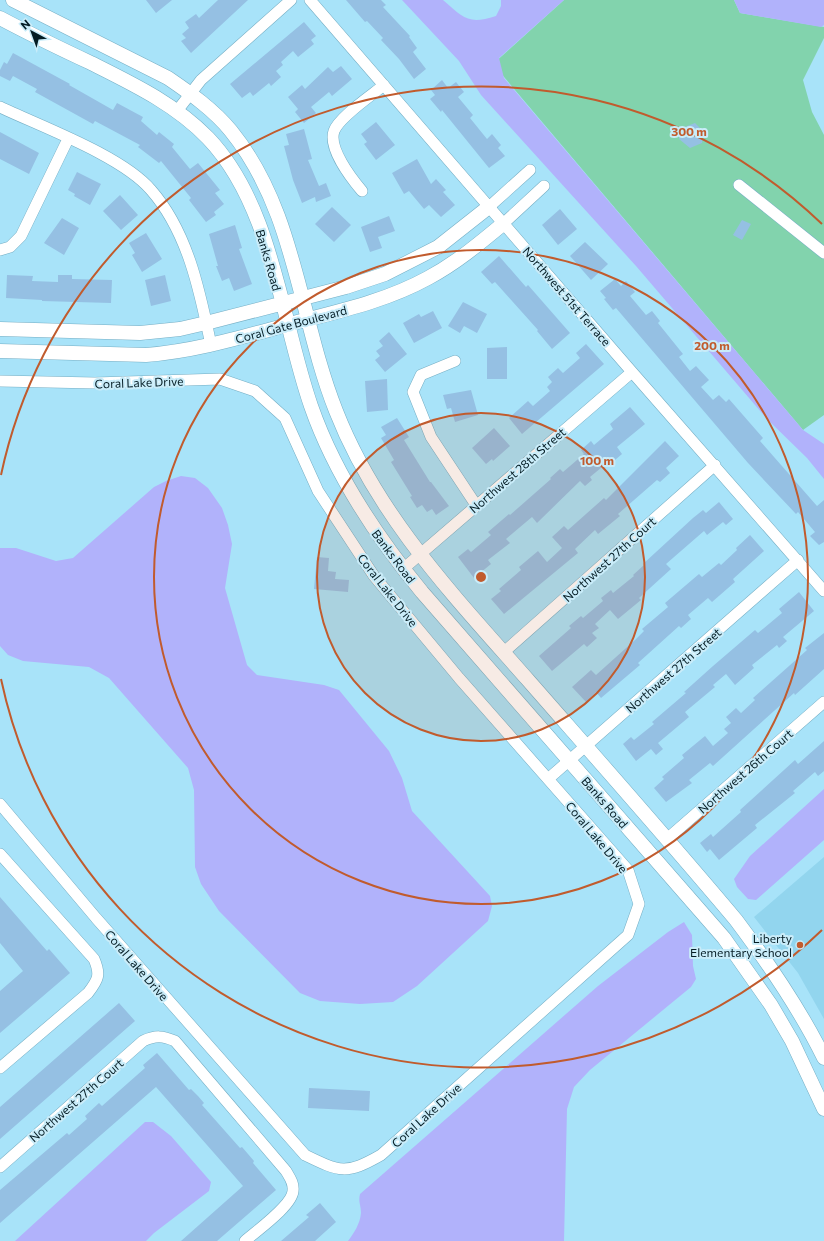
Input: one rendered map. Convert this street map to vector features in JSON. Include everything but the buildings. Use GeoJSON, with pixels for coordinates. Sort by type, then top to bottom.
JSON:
{"type":"FeatureCollection","features":[{"type":"Feature","properties":{"kind":"street","name":"Banks Road"},"geometry":{"type":"LineString","coordinates":[[13,0],[132,58],[168,78],[191,93],[230,130],[254,163],[273,199],[303,298],[322,373],[336,411],[352,448],[390,514],[420,554],[736,920],[771,966],[793,1000],[824,1058]]}},
{"type":"Feature","properties":{"kind":"street"},"geometry":{"type":"LineString","coordinates":[[178,111],[201,80],[291,0]]}},
{"type":"Feature","properties":{"kind":"street","name":"Northwest 51st Terrace"},"geometry":{"type":"LineString","coordinates":[[310,0],[824,591]]}},
{"type":"Feature","properties":{"kind":"street","name":"Banks Road"},"geometry":{"type":"LineString","coordinates":[[0,18],[126,80],[161,100],[178,111],[208,138],[234,169],[252,206],[265,244],[312,408],[336,463],[362,512],[403,569],[724,938],[748,971],[792,1041],[824,1109]]}},
{"type":"Feature","properties":{"kind":"street"},"geometry":{"type":"LineString","coordinates":[[362,191],[349,176],[335,148],[334,131],[342,120],[384,85]]}},
{"type":"Feature","properties":{"kind":"street"},"geometry":{"type":"LineString","coordinates":[[0,107],[113,161],[133,174],[151,190],[178,229],[189,257],[211,345]]}},
{"type":"Feature","properties":{"kind":"street"},"geometry":{"type":"LineString","coordinates":[[0,250],[10,247],[21,236],[68,139]]}},
{"type":"Feature","properties":{"kind":"street","name":"Coral Gate Boulevard"},"geometry":{"type":"LineString","coordinates":[[0,329],[140,333],[180,329],[282,304],[366,281],[403,266],[438,247],[490,206],[530,170]]}},
{"type":"Feature","properties":{"kind":"street"},"geometry":{"type":"LineString","coordinates":[[739,185],[824,254]]}},
{"type":"Feature","properties":{"kind":"street","name":"Coral Gate Boulevard"},"geometry":{"type":"LineString","coordinates":[[0,351],[146,355],[166,354],[211,345],[373,301],[410,287],[447,267],[504,223],[544,186]]}},
{"type":"Feature","properties":{"kind":"street"},"geometry":{"type":"LineString","coordinates":[[455,361],[421,375],[413,392],[431,437],[476,505]]}},
{"type":"Feature","properties":{"kind":"street","name":"Northwest 28th Street"},"geometry":{"type":"LineString","coordinates":[[403,569],[632,372]]}},
{"type":"Feature","properties":{"kind":"street","name":"Coral Lake Drive"},"geometry":{"type":"LineString","coordinates":[[0,380],[95,384],[220,379],[255,391],[286,418],[318,491],[374,576],[459,678],[628,870],[639,904],[628,935],[381,1155],[363,1166],[346,1170],[327,1166],[305,1155],[96,918],[0,804]]}},
{"type":"Feature","properties":{"kind":"street","name":"Northwest 27th Court"},"geometry":{"type":"LineString","coordinates":[[504,652],[715,465]]}},
{"type":"Feature","properties":{"kind":"street","name":"Northwest 27th Street"},"geometry":{"type":"LineString","coordinates":[[548,779],[798,560]]}},
{"type":"Feature","properties":{"kind":"street","name":"Northwest 26th Court"},"geometry":{"type":"LineString","coordinates":[[667,839],[824,702]]}},
{"type":"Feature","properties":{"kind":"street"},"geometry":{"type":"LineString","coordinates":[[0,854],[94,960],[99,970],[96,982],[88,993],[0,1068]]}},
{"type":"Feature","properties":{"kind":"street","name":"Northwest 27th Court"},"geometry":{"type":"LineString","coordinates":[[0,1167],[144,1041],[153,1036],[164,1036],[175,1041],[286,1171],[292,1182],[293,1193],[288,1203],[245,1241]]}},
{"type":"Feature","properties":{"kind":"shaded area"},"geometry":{"type":"Polygon","coordinates":[[[402,0],[443,0],[467,18],[479,20],[496,16],[501,6],[501,0],[564,0],[499,58],[504,78],[803,430],[824,444],[824,479],[807,458],[767,419],[636,266],[481,95],[459,61],[402,0]]]}},
{"type":"Feature","properties":{"kind":"shaded area"},"geometry":{"type":"Polygon","coordinates":[[[734,0],[824,0],[824,25],[821,27],[740,13],[734,0]]]}},
{"type":"Feature","properties":{"kind":"shaded area"},"geometry":{"type":"Polygon","coordinates":[[[181,476],[195,478],[208,488],[222,508],[228,525],[232,544],[225,588],[247,665],[257,675],[324,685],[339,690],[389,751],[402,778],[412,811],[490,896],[492,906],[488,921],[417,986],[393,1002],[360,1004],[320,1001],[300,993],[219,911],[201,884],[195,867],[194,790],[188,768],[109,678],[89,667],[23,661],[8,655],[0,646],[0,548],[16,548],[56,561],[73,558],[154,487],[181,476]]]}},
{"type":"Feature","properties":{"kind":"shaded area"},"geometry":{"type":"Polygon","coordinates":[[[824,789],[824,840],[756,900],[748,899],[737,887],[734,879],[750,856],[824,789]]]}},
{"type":"Feature","properties":{"kind":"shaded area","name":"Liberty Elementary School"},"geometry":{"type":"Polygon","coordinates":[[[824,857],[824,1019],[798,973],[754,917],[824,857]]]}},
{"type":"Feature","properties":{"kind":"shaded area"},"geometry":{"type":"Polygon","coordinates":[[[684,922],[692,935],[693,966],[696,979],[691,987],[590,1070],[574,1087],[567,1109],[564,1241],[348,1241],[359,1221],[361,1213],[359,1199],[360,1194],[598,986],[668,932],[684,922]]]}},
{"type":"Feature","properties":{"kind":"shaded area"},"geometry":{"type":"Polygon","coordinates":[[[145,1122],[153,1122],[171,1136],[211,1182],[209,1191],[154,1233],[146,1241],[15,1241],[145,1122]]]}},
{"type":"Feature","properties":{"kind":"green space"},"geometry":{"type":"Polygon","coordinates":[[[564,0],[734,0],[740,13],[824,27],[824,38],[803,80],[812,112],[824,135],[824,415],[803,430],[493,64],[564,0]]]}},
{"type":"Feature","properties":{"kind":"place","name":"Liberty Elementary School"},"geometry":{"type":"Point","coordinates":[800,945]}}]}
